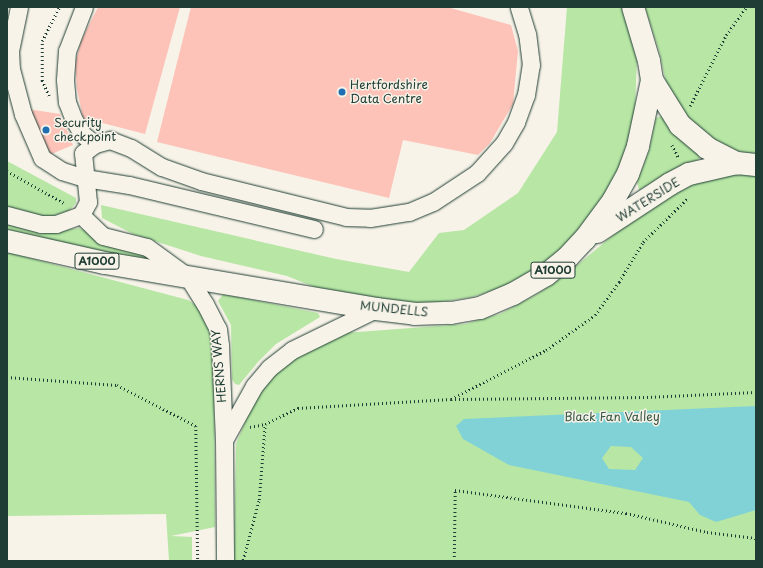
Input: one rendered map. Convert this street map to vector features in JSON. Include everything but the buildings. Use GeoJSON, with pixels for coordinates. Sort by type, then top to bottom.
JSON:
{"type":"FeatureCollection","features":[{"type":"Feature","properties":{"kind":"main road","name":"MUNDELLS"},"geometry":{"type":"LineString","coordinates":[[7,241],[97,262],[376,309],[422,314],[451,313],[480,308],[513,294],[546,275],[586,240],[614,201],[628,174],[638,146],[652,80],[649,61],[633,7]]}},
{"type":"Feature","properties":{"kind":"main road","name":"WATERSIDE"},"geometry":{"type":"LineString","coordinates":[[652,80],[680,125],[708,148],[746,164]]}},
{"type":"Feature","properties":{"kind":"main road","name":"WATERSIDE"},"geometry":{"type":"LineString","coordinates":[[586,240],[664,188],[689,174],[746,164]]}},
{"type":"Feature","properties":{"kind":"street"},"geometry":{"type":"LineString","coordinates":[[19,7],[10,51],[9,69],[23,114],[42,158],[62,171],[85,178],[129,185],[314,229]]}},
{"type":"Feature","properties":{"kind":"street"},"geometry":{"type":"LineString","coordinates":[[84,7],[67,51],[64,80],[67,102],[74,120],[82,134],[95,144]]}},
{"type":"Feature","properties":{"kind":"street"},"geometry":{"type":"LineString","coordinates":[[7,215],[41,224],[56,224],[81,215],[88,202],[83,153],[95,144],[110,140],[131,148],[162,167],[201,181],[346,218],[370,218],[409,212],[438,199],[478,173],[504,143],[516,122],[526,96],[531,65],[527,34],[519,7]]}},
{"type":"Feature","properties":{"kind":"street"},"geometry":{"type":"LineString","coordinates":[[81,215],[103,236],[147,247],[188,277]]}},
{"type":"Feature","properties":{"kind":"street","name":"HERNS WAY"},"geometry":{"type":"LineString","coordinates":[[188,277],[212,315],[218,329],[224,440],[225,561]]}},
{"type":"Feature","properties":{"kind":"street","name":"HERNS WAY"},"geometry":{"type":"LineString","coordinates":[[224,440],[254,386],[269,368],[292,350],[376,309]]}},
{"type":"Feature","properties":{"kind":"path"},"geometry":{"type":"LineString","coordinates":[[51,100],[42,82],[42,41],[59,7]]}},
{"type":"Feature","properties":{"kind":"path"},"geometry":{"type":"LineString","coordinates":[[680,125],[726,35],[746,7]]}},
{"type":"Feature","properties":{"kind":"path"},"geometry":{"type":"LineString","coordinates":[[7,172],[72,208],[81,215]]}},
{"type":"Feature","properties":{"kind":"path"},"geometry":{"type":"LineString","coordinates":[[451,399],[546,350],[595,314],[619,282],[642,242],[697,188],[689,174]]}},
{"type":"Feature","properties":{"kind":"path"},"geometry":{"type":"LineString","coordinates":[[7,377],[117,385],[196,426],[198,561]]}},
{"type":"Feature","properties":{"kind":"path"},"geometry":{"type":"LineString","coordinates":[[249,427],[265,424],[298,408],[451,399],[647,397],[756,392]]}},
{"type":"Feature","properties":{"kind":"path"},"geometry":{"type":"LineString","coordinates":[[243,561],[258,500],[265,424]]}},
{"type":"Feature","properties":{"kind":"path"},"geometry":{"type":"LineString","coordinates":[[454,561],[456,490],[626,513],[707,532],[756,538]]}},
{"type":"Feature","properties":{"kind":"green space"},"geometry":{"type":"Polygon","coordinates":[[[567,7],[622,7],[637,60],[635,107],[629,141],[618,174],[576,237],[542,265],[501,288],[472,297],[433,303],[400,304],[324,291],[287,276],[201,256],[133,234],[102,218],[101,205],[336,259],[409,272],[439,233],[464,230],[518,193],[557,132],[567,7]]]}},
{"type":"Feature","properties":{"kind":"green space"},"geometry":{"type":"Polygon","coordinates":[[[645,7],[756,7],[756,155],[722,148],[686,123],[667,87],[660,54],[645,7]]]}},
{"type":"Feature","properties":{"kind":"green space"},"geometry":{"type":"Polygon","coordinates":[[[662,116],[700,156],[699,159],[639,190],[637,182],[649,151],[656,118],[662,116]]]}},
{"type":"Feature","properties":{"kind":"green space"},"geometry":{"type":"Polygon","coordinates":[[[7,161],[76,198],[76,203],[69,211],[42,219],[7,210],[7,161]]]}},
{"type":"Feature","properties":{"kind":"green space","name":"Black Fan Valley"},"geometry":{"type":"Polygon","coordinates":[[[737,173],[756,175],[756,561],[234,561],[236,444],[255,398],[273,373],[298,353],[344,333],[465,324],[500,314],[536,295],[563,277],[654,201],[672,189],[737,173]]]}},
{"type":"Feature","properties":{"kind":"green space"},"geometry":{"type":"Polygon","coordinates":[[[7,222],[52,232],[79,228],[146,254],[147,257],[145,260],[45,241],[7,231],[7,222]]]}},
{"type":"Feature","properties":{"kind":"green space"},"geometry":{"type":"Polygon","coordinates":[[[7,252],[188,300],[200,308],[214,338],[215,527],[171,536],[192,537],[192,561],[169,561],[166,514],[7,516],[7,252]]]}},
{"type":"Feature","properties":{"kind":"green space"},"geometry":{"type":"Polygon","coordinates":[[[223,294],[318,313],[320,317],[276,344],[258,362],[239,385],[235,384],[232,379],[231,325],[218,301],[223,294]]]}},
{"type":"Feature","properties":{"kind":"water"},"geometry":{"type":"Polygon","coordinates":[[[756,406],[756,510],[716,522],[700,515],[689,502],[509,465],[463,439],[456,426],[464,419],[756,406]],[[611,446],[602,458],[609,469],[635,470],[643,458],[631,447],[611,446]]]}},
{"type":"Feature","properties":{"kind":"place","name":"Hertfordshire Data Centre"},"geometry":{"type":"Point","coordinates":[342,92]}},
{"type":"Feature","properties":{"kind":"place","name":"Security checkpoint"},"geometry":{"type":"Point","coordinates":[46,130]}}]}
